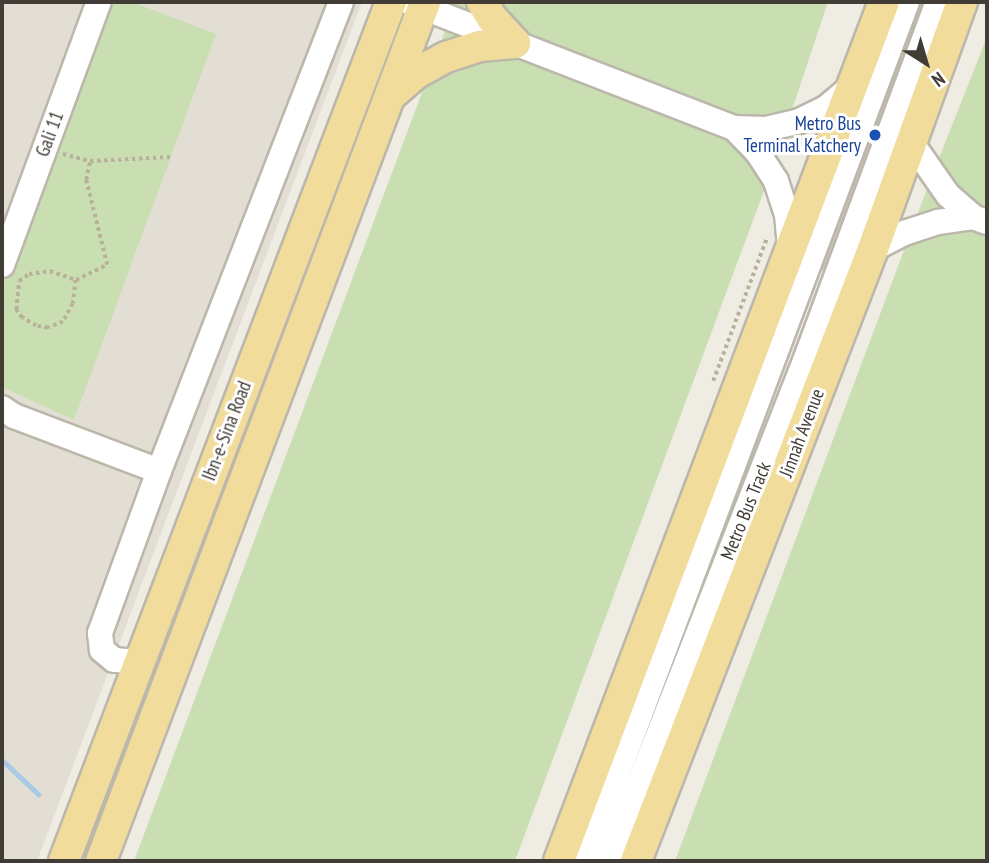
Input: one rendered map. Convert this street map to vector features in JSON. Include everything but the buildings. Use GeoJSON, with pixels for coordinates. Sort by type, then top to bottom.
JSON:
{"type":"FeatureCollection","features":[{"type":"Feature","properties":{"kind":"main road","name":"Ibn-e-Sina Road"},"geometry":{"type":"LineString","coordinates":[[64,861],[391,2]]}},
{"type":"Feature","properties":{"kind":"main road"},"geometry":{"type":"LineString","coordinates":[[482,2],[492,18],[515,43]]}},
{"type":"Feature","properties":{"kind":"main road"},"geometry":{"type":"LineString","coordinates":[[559,861],[884,2]]}},
{"type":"Feature","properties":{"kind":"main road","name":"Jinnah Avenue"},"geometry":{"type":"LineString","coordinates":[[636,861],[873,250],[962,2]]}},
{"type":"Feature","properties":{"kind":"main road","name":"Ibn-e-Sina Road"},"geometry":{"type":"LineString","coordinates":[[101,861],[388,98],[419,3]]}},
{"type":"Feature","properties":{"kind":"main road"},"geometry":{"type":"LineString","coordinates":[[388,98],[415,74],[446,57],[480,47],[515,43]]}},
{"type":"Feature","properties":{"kind":"street","name":"Gali 11"},"geometry":{"type":"LineString","coordinates":[[2,265],[99,2]]}},
{"type":"Feature","properties":{"kind":"street"},"geometry":{"type":"LineString","coordinates":[[138,663],[114,660],[102,650],[100,633],[159,471],[341,2]]}},
{"type":"Feature","properties":{"kind":"street","name":"Metro Bus Track"},"geometry":{"type":"LineString","coordinates":[[585,861],[906,2]]}},
{"type":"Feature","properties":{"kind":"street","name":"Metro Bus Track"},"geometry":{"type":"LineString","coordinates":[[609,861],[808,352],[939,2]]}},
{"type":"Feature","properties":{"kind":"street"},"geometry":{"type":"LineString","coordinates":[[419,3],[734,128],[766,129],[797,122],[826,108],[851,87]]}},
{"type":"Feature","properties":{"kind":"street"},"geometry":{"type":"LineString","coordinates":[[734,128],[758,153],[776,181],[787,214],[790,248]]}},
{"type":"Feature","properties":{"kind":"street"},"geometry":{"type":"LineString","coordinates":[[911,142],[948,195],[980,219]]}},
{"type":"Feature","properties":{"kind":"street"},"geometry":{"type":"LineString","coordinates":[[873,250],[904,233],[938,222],[980,219]]}},
{"type":"Feature","properties":{"kind":"street"},"geometry":{"type":"LineString","coordinates":[[2,408],[14,416],[159,471]]}},
{"type":"Feature","properties":{"kind":"path"},"geometry":{"type":"LineString","coordinates":[[44,150],[90,161],[170,157]]}},
{"type":"Feature","properties":{"kind":"path"},"geometry":{"type":"LineString","coordinates":[[76,280],[73,304],[63,323],[48,328],[36,326],[22,318],[16,310],[19,281],[29,274],[50,271],[76,280],[107,265],[86,180],[90,161]]}},
{"type":"Feature","properties":{"kind":"shaded area"},"geometry":{"type":"Polygon","coordinates":[[[2,2],[362,2],[37,861],[2,861],[2,2]]]}},
{"type":"Feature","properties":{"kind":"green space"},"geometry":{"type":"Polygon","coordinates":[[[108,2],[132,2],[216,34],[74,420],[2,387],[2,289],[108,2]]]}},
{"type":"Feature","properties":{"kind":"green space"},"geometry":{"type":"Polygon","coordinates":[[[456,2],[828,2],[774,164],[515,861],[134,861],[456,2]]]}},
{"type":"Feature","properties":{"kind":"green space"},"geometry":{"type":"Polygon","coordinates":[[[987,37],[987,861],[675,861],[930,181],[987,37]]]}},
{"type":"Feature","properties":{"kind":"waterway"},"geometry":{"type":"LineString","coordinates":[[2,760],[38,794]]}},
{"type":"Feature","properties":{"kind":"place","name":"Metro Bus Terminal Katchery"},"geometry":{"type":"Point","coordinates":[875,135]}}]}
